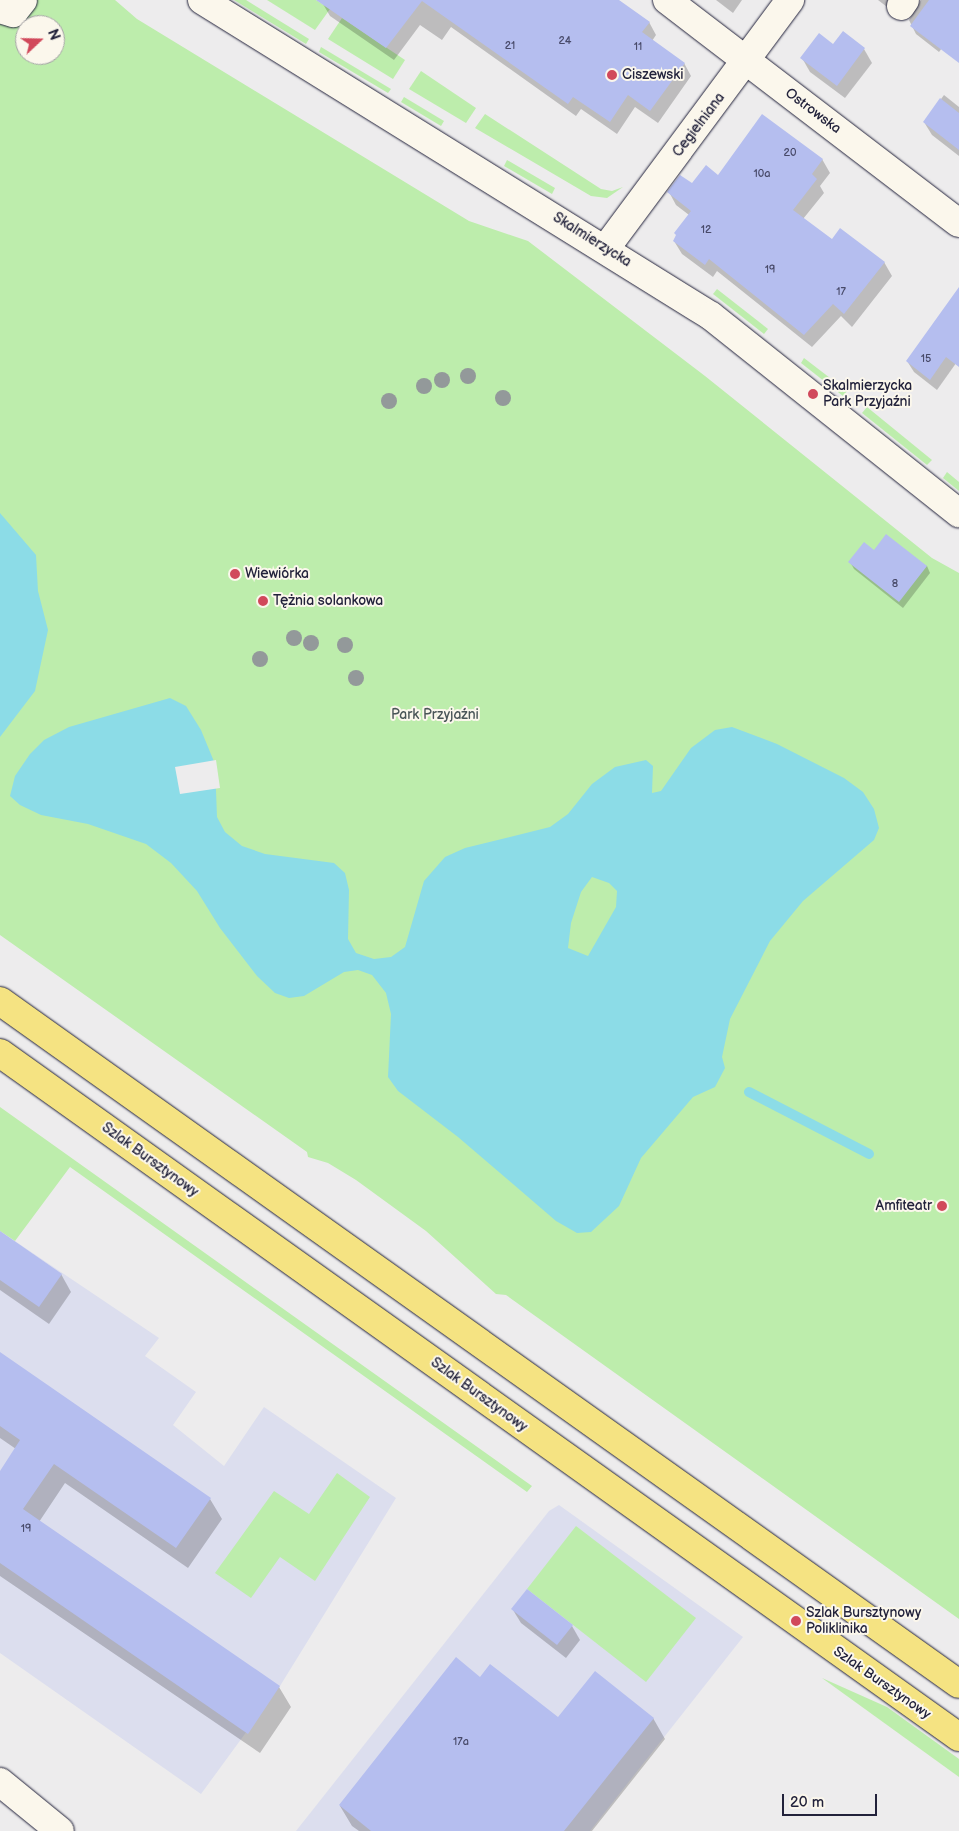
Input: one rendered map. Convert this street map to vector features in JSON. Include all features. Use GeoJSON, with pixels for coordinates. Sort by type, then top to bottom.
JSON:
{"type":"FeatureCollection","features":[{"type":"Feature","properties":{"kind":"main road"},"geometry":{"type":"LineString","coordinates":[[0,1001],[959,1684]]}},
{"type":"Feature","properties":{"kind":"main road","name":"Szlak Bursztynowy"},"geometry":{"type":"LineString","coordinates":[[0,1053],[959,1737]]}},
{"type":"Feature","properties":{"kind":"street"},"geometry":{"type":"LineString","coordinates":[[0,8],[12,12],[22,0]]}},
{"type":"Feature","properties":{"kind":"street","name":"Skalmierzycka"},"geometry":{"type":"LineString","coordinates":[[202,0],[606,248],[703,310],[760,352],[959,513]]}},
{"type":"Feature","properties":{"kind":"street","name":"Ostrowska"},"geometry":{"type":"LineString","coordinates":[[667,0],[959,223]]}},
{"type":"Feature","properties":{"kind":"street","name":"Cegielniana"},"geometry":{"type":"LineString","coordinates":[[606,248],[790,0]]}},
{"type":"Feature","properties":{"kind":"street"},"geometry":{"type":"LineString","coordinates":[[0,1782],[60,1831]]}},
{"type":"Feature","properties":{"kind":"shaded area"},"geometry":{"type":"Polygon","coordinates":[[[0,1231],[159,1338],[145,1356],[196,1392],[173,1425],[224,1466],[264,1407],[396,1498],[280,1686],[201,1794],[0,1653],[0,1231]]]}},
{"type":"Feature","properties":{"kind":"shaded area"},"geometry":{"type":"Polygon","coordinates":[[[559,1505],[743,1637],[590,1831],[296,1831],[549,1511],[559,1505]]]}},
{"type":"Feature","properties":{"kind":"green space","name":"Park Przyjaźni"},"geometry":{"type":"Polygon","coordinates":[[[0,0],[115,0],[137,19],[469,221],[528,241],[705,376],[932,558],[959,573],[959,1619],[506,1295],[496,1294],[426,1231],[356,1180],[328,1163],[308,1157],[307,1152],[0,935],[0,0]]]}},
{"type":"Feature","properties":{"kind":"green space"},"geometry":{"type":"Polygon","coordinates":[[[234,0],[246,0],[309,39],[306,44],[234,0]]]}},
{"type":"Feature","properties":{"kind":"green space"},"geometry":{"type":"Polygon","coordinates":[[[267,0],[316,0],[330,9],[315,30],[267,0]]]}},
{"type":"Feature","properties":{"kind":"green space"},"geometry":{"type":"Polygon","coordinates":[[[342,18],[405,60],[393,79],[328,39],[342,18]]]}},
{"type":"Feature","properties":{"kind":"green space"},"geometry":{"type":"Polygon","coordinates":[[[321,47],[391,89],[388,93],[319,52],[321,47]]]}},
{"type":"Feature","properties":{"kind":"green space"},"geometry":{"type":"Polygon","coordinates":[[[421,71],[476,108],[466,123],[409,89],[421,71]]]}},
{"type":"Feature","properties":{"kind":"green space"},"geometry":{"type":"Polygon","coordinates":[[[404,97],[444,121],[441,126],[401,102],[404,97]]]}},
{"type":"Feature","properties":{"kind":"green space"},"geometry":{"type":"Polygon","coordinates":[[[485,114],[601,189],[612,191],[623,187],[607,198],[591,196],[475,128],[485,114]]]}},
{"type":"Feature","properties":{"kind":"green space"},"geometry":{"type":"Polygon","coordinates":[[[507,160],[555,188],[552,194],[504,166],[507,160]]]}},
{"type":"Feature","properties":{"kind":"green space"},"geometry":{"type":"Polygon","coordinates":[[[717,289],[768,329],[764,334],[713,294],[717,289]]]}},
{"type":"Feature","properties":{"kind":"green space"},"geometry":{"type":"Polygon","coordinates":[[[804,358],[847,391],[843,396],[801,363],[804,358]]]}},
{"type":"Feature","properties":{"kind":"green space"},"geometry":{"type":"Polygon","coordinates":[[[867,407],[932,460],[927,465],[862,413],[867,407]]]}},
{"type":"Feature","properties":{"kind":"green space"},"geometry":{"type":"Polygon","coordinates":[[[947,472],[959,482],[959,491],[943,478],[947,472]]]}},
{"type":"Feature","properties":{"kind":"green space"},"geometry":{"type":"Polygon","coordinates":[[[0,1107],[532,1486],[527,1492],[70,1167],[15,1241],[0,1231],[0,1107]]]}},
{"type":"Feature","properties":{"kind":"green space"},"geometry":{"type":"Polygon","coordinates":[[[337,1473],[370,1497],[315,1581],[280,1557],[251,1598],[215,1573],[274,1491],[309,1514],[337,1473]]]}},
{"type":"Feature","properties":{"kind":"green space"},"geometry":{"type":"Polygon","coordinates":[[[576,1526],[696,1618],[646,1682],[527,1589],[576,1526]]]}},
{"type":"Feature","properties":{"kind":"green space"},"geometry":{"type":"Polygon","coordinates":[[[822,1678],[887,1707],[959,1759],[959,1777],[822,1678]]]}},
{"type":"Feature","properties":{"kind":"water"},"geometry":{"type":"Polygon","coordinates":[[[0,513],[36,555],[38,591],[48,630],[35,691],[0,737],[0,513]]]}},
{"type":"Feature","properties":{"kind":"water"},"geometry":{"type":"Polygon","coordinates":[[[170,698],[186,706],[201,730],[215,764],[217,817],[225,832],[242,846],[265,854],[334,863],[345,873],[349,890],[348,939],[356,953],[374,959],[391,957],[405,947],[424,881],[445,857],[465,848],[550,827],[568,814],[592,784],[615,767],[646,760],[653,766],[652,793],[661,791],[691,748],[715,730],[732,727],[777,744],[844,778],[863,792],[874,809],[879,828],[874,840],[803,901],[770,941],[730,1019],[722,1057],[725,1068],[715,1087],[693,1097],[641,1158],[619,1206],[591,1232],[577,1233],[556,1221],[458,1137],[398,1091],[388,1077],[391,1014],[386,993],[372,975],[358,970],[344,972],[304,996],[289,998],[275,993],[257,976],[220,928],[197,891],[171,863],[146,844],[88,824],[41,815],[20,805],[10,796],[15,776],[30,754],[44,740],[69,727],[170,698]],[[592,877],[581,892],[571,923],[568,948],[588,956],[616,907],[617,891],[609,883],[592,877]]]}},
{"type":"Feature","properties":{"kind":"pier"},"geometry":{"type":"Polygon","coordinates":[[[216,760],[220,788],[180,794],[175,767],[216,760]]]}},
{"type":"Feature","properties":{"kind":"building"},"geometry":{"type":"Polygon","coordinates":[[[316,0],[619,0],[650,22],[642,32],[685,63],[650,111],[628,95],[610,122],[573,97],[568,104],[422,1],[386,48],[316,0]]]}},
{"type":"Feature","properties":{"kind":"building"},"geometry":{"type":"Polygon","coordinates":[[[929,0],[959,0],[959,63],[910,26],[929,0]]]}},
{"type":"Feature","properties":{"kind":"building"},"geometry":{"type":"Polygon","coordinates":[[[843,31],[865,48],[837,86],[800,58],[819,33],[833,44],[843,31]]]}},
{"type":"Feature","properties":{"kind":"building"},"geometry":{"type":"Polygon","coordinates":[[[940,98],[959,113],[959,150],[923,122],[940,98]]]}},
{"type":"Feature","properties":{"kind":"building"},"geometry":{"type":"Polygon","coordinates":[[[762,114],[823,159],[812,174],[817,179],[793,210],[832,239],[840,228],[885,262],[844,314],[833,304],[804,335],[709,259],[705,265],[673,241],[676,235],[674,233],[691,211],[667,192],[680,175],[692,183],[706,165],[718,175],[762,114]]]}},
{"type":"Feature","properties":{"kind":"building"},"geometry":{"type":"Polygon","coordinates":[[[959,287],[959,367],[946,357],[930,380],[906,361],[959,287]]]}},
{"type":"Feature","properties":{"kind":"building"},"geometry":{"type":"Polygon","coordinates":[[[886,534],[927,566],[899,602],[848,562],[864,542],[874,550],[886,534]]]}},
{"type":"Feature","properties":{"kind":"building"},"geometry":{"type":"Polygon","coordinates":[[[0,1231],[62,1274],[39,1307],[0,1280],[0,1231]]]}},
{"type":"Feature","properties":{"kind":"building"},"geometry":{"type":"Polygon","coordinates":[[[0,1352],[211,1498],[176,1548],[54,1464],[23,1509],[280,1686],[248,1734],[0,1563],[0,1471],[20,1440],[0,1426],[0,1352]]]}},
{"type":"Feature","properties":{"kind":"building"},"geometry":{"type":"Polygon","coordinates":[[[527,1589],[573,1625],[557,1645],[511,1609],[527,1589]]]}},
{"type":"Feature","properties":{"kind":"building"},"geometry":{"type":"Polygon","coordinates":[[[456,1657],[480,1677],[490,1664],[558,1717],[595,1671],[654,1718],[564,1831],[371,1831],[339,1805],[456,1657]]]}},
{"type":"Feature","properties":{"kind":"waterway"},"geometry":{"type":"LineString","coordinates":[[749,1092],[869,1154]]}},
{"type":"Feature","properties":{"kind":"place","name":"Ciszewski"},"geometry":{"type":"Point","coordinates":[612,75]}},
{"type":"Feature","properties":{"kind":"place","name":"Skalmierzycka Park Przyjaźni"},"geometry":{"type":"Point","coordinates":[813,394]}},
{"type":"Feature","properties":{"kind":"place","name":"Wiewiórka"},"geometry":{"type":"Point","coordinates":[235,574]}},
{"type":"Feature","properties":{"kind":"place","name":"Tężnia solankowa"},"geometry":{"type":"Point","coordinates":[263,601]}},
{"type":"Feature","properties":{"kind":"place","name":"Amfiteatr"},"geometry":{"type":"Point","coordinates":[942,1206]}},
{"type":"Feature","properties":{"kind":"place","name":"Szlak Bursztynowy Poliklinika"},"geometry":{"type":"Point","coordinates":[796,1621]}}]}
